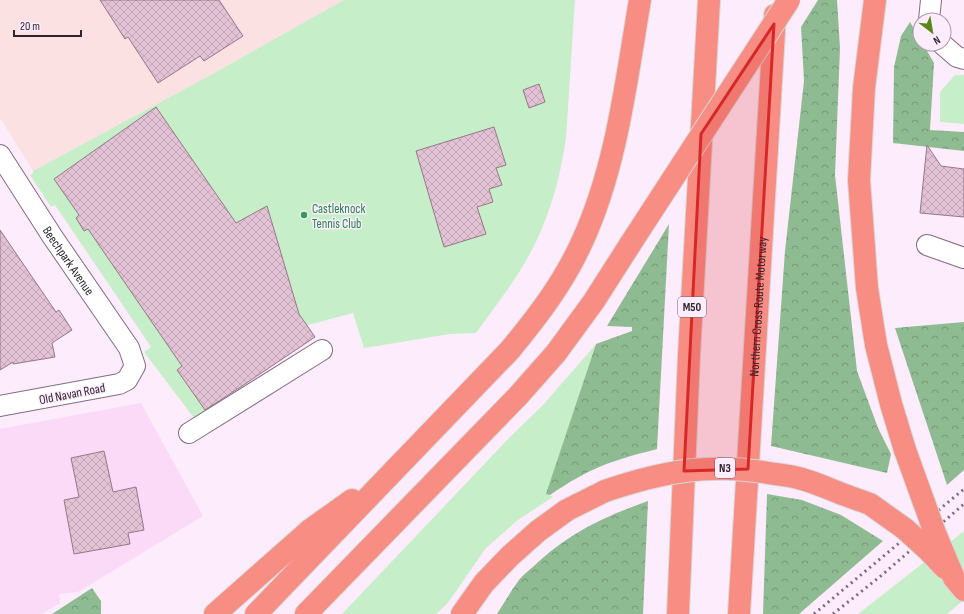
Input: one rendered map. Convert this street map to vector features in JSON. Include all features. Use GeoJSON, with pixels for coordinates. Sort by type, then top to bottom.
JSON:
{"type":"FeatureCollection","features":[{"type":"Feature","properties":{"kind":"highway"},"geometry":{"type":"LineString","coordinates":[[256,614],[510,350],[537,317],[560,284],[582,242],[604,185],[615,139],[640,0]]}},
{"type":"Feature","properties":{"kind":"highway","name":"M50"},"geometry":{"type":"LineString","coordinates":[[678,614],[689,355],[709,0]]}},
{"type":"Feature","properties":{"kind":"highway","name":"Northern Cross Route Motorway"},"geometry":{"type":"LineString","coordinates":[[739,614],[776,0]]}},
{"type":"Feature","properties":{"kind":"highway"},"geometry":{"type":"LineString","coordinates":[[306,614],[518,396],[551,358],[594,301],[789,0]]}},
{"type":"Feature","properties":{"kind":"highway"},"geometry":{"type":"LineString","coordinates":[[875,0],[864,88],[859,180],[867,288],[876,345],[891,404],[905,450],[935,533],[959,584]]}},
{"type":"Feature","properties":{"kind":"highway","name":"N3"},"geometry":{"type":"LineString","coordinates":[[462,614],[484,584],[510,556],[538,531],[567,510],[604,491],[640,479],[672,472],[712,468],[752,469],[802,479],[870,504],[905,529],[927,549],[959,584]]}},
{"type":"Feature","properties":{"kind":"highway"},"geometry":{"type":"LineString","coordinates":[[215,614],[310,530],[395,469]]}},
{"type":"Feature","properties":{"kind":"street"},"geometry":{"type":"LineString","coordinates":[[930,12],[931,0]]}},
{"type":"Feature","properties":{"kind":"street"},"geometry":{"type":"LineString","coordinates":[[951,52],[957,57],[964,59]]}},
{"type":"Feature","properties":{"kind":"street","name":"Beechpark Avenue"},"geometry":{"type":"LineString","coordinates":[[0,155],[130,348],[135,366]]}},
{"type":"Feature","properties":{"kind":"street"},"geometry":{"type":"LineString","coordinates":[[928,246],[964,258]]}},
{"type":"Feature","properties":{"kind":"street"},"geometry":{"type":"LineString","coordinates":[[189,433],[322,350]]}},
{"type":"Feature","properties":{"kind":"street","name":"Old Navan Road"},"geometry":{"type":"LineString","coordinates":[[0,406],[119,384],[127,380],[135,366]]}},
{"type":"Feature","properties":{"kind":"highlighted area"},"geometry":{"type":"Polygon","coordinates":[[[774,24],[748,469],[684,471],[701,134],[774,24]]]}},
{"type":"Feature","properties":{"kind":"shaded area"},"geometry":{"type":"Polygon","coordinates":[[[0,0],[344,0],[207,77],[33,171],[0,118],[0,0]]]}},
{"type":"Feature","properties":{"kind":"shaded area"},"geometry":{"type":"Polygon","coordinates":[[[141,403],[203,516],[78,592],[59,594],[60,603],[41,614],[0,614],[0,429],[141,403]]]}},
{"type":"Feature","properties":{"kind":"green space","name":"Castleknock Tennis Club"},"geometry":{"type":"Polygon","coordinates":[[[344,0],[575,0],[566,138],[558,179],[546,219],[535,244],[522,267],[476,333],[450,334],[364,348],[353,313],[308,325],[315,337],[194,418],[144,352],[151,347],[55,205],[51,207],[30,175],[33,171],[207,77],[344,0]]]}},
{"type":"Feature","properties":{"kind":"green space"},"geometry":{"type":"Polygon","coordinates":[[[818,0],[837,0],[840,48],[835,175],[857,371],[878,428],[891,454],[887,473],[771,446],[785,251],[804,81],[801,27],[818,0]]]}},
{"type":"Feature","properties":{"kind":"green space"},"geometry":{"type":"Polygon","coordinates":[[[910,22],[912,25],[912,52],[928,52],[934,63],[930,130],[964,132],[964,151],[893,143],[894,67],[901,36],[910,22]]]}},
{"type":"Feature","properties":{"kind":"green space"},"geometry":{"type":"Polygon","coordinates":[[[955,75],[964,75],[964,124],[940,122],[940,92],[955,75]]]}},
{"type":"Feature","properties":{"kind":"green space"},"geometry":{"type":"Polygon","coordinates":[[[669,224],[657,449],[607,464],[588,472],[550,495],[546,494],[596,344],[632,331],[632,327],[607,326],[669,224]]]}},
{"type":"Feature","properties":{"kind":"green space"},"geometry":{"type":"Polygon","coordinates":[[[964,322],[964,470],[947,485],[895,328],[964,322]]]}},
{"type":"Feature","properties":{"kind":"green space"},"geometry":{"type":"Polygon","coordinates":[[[596,344],[547,493],[553,497],[518,520],[486,548],[447,604],[436,614],[342,614],[509,438],[543,405],[596,344]]]}},
{"type":"Feature","properties":{"kind":"green space"},"geometry":{"type":"Polygon","coordinates":[[[767,494],[802,500],[841,515],[883,541],[799,614],[763,614],[767,494]]]}},
{"type":"Feature","properties":{"kind":"green space"},"geometry":{"type":"Polygon","coordinates":[[[648,501],[643,614],[497,614],[521,578],[560,544],[601,520],[648,501]]]}},
{"type":"Feature","properties":{"kind":"green space"},"geometry":{"type":"Polygon","coordinates":[[[964,531],[964,600],[947,614],[858,614],[964,531]]]}},
{"type":"Feature","properties":{"kind":"green space"},"geometry":{"type":"Polygon","coordinates":[[[92,588],[101,601],[101,614],[52,614],[92,588]]]}},
{"type":"Feature","properties":{"kind":"building"},"geometry":{"type":"Polygon","coordinates":[[[100,0],[219,0],[243,36],[204,61],[200,56],[158,83],[128,37],[125,39],[100,0]]]}},
{"type":"Feature","properties":{"kind":"building"},"geometry":{"type":"Polygon","coordinates":[[[539,84],[545,102],[529,108],[523,90],[539,84]]]}},
{"type":"Feature","properties":{"kind":"building"},"geometry":{"type":"Polygon","coordinates":[[[156,107],[236,223],[267,206],[299,314],[315,337],[205,410],[177,370],[182,366],[88,229],[84,231],[76,218],[79,215],[54,179],[156,107]]]}},
{"type":"Feature","properties":{"kind":"building"},"geometry":{"type":"Polygon","coordinates":[[[494,127],[506,165],[496,168],[502,185],[489,189],[493,202],[477,207],[486,234],[444,247],[416,151],[494,127]]]}},
{"type":"Feature","properties":{"kind":"building"},"geometry":{"type":"Polygon","coordinates":[[[927,145],[941,166],[964,169],[964,217],[920,213],[927,145]]]}},
{"type":"Feature","properties":{"kind":"building"},"geometry":{"type":"Polygon","coordinates":[[[0,230],[56,312],[59,310],[72,330],[52,343],[55,357],[13,364],[13,362],[0,370],[0,230]]]}},
{"type":"Feature","properties":{"kind":"building"},"geometry":{"type":"Polygon","coordinates":[[[104,451],[113,492],[136,487],[144,530],[128,533],[130,544],[74,554],[64,500],[79,497],[71,458],[104,451]]]}},
{"type":"Feature","properties":{"kind":"railway"},"geometry":{"type":"LineString","coordinates":[[814,614],[964,489]]}},
{"type":"Feature","properties":{"kind":"railway"},"geometry":{"type":"LineString","coordinates":[[833,614],[882,575],[964,504]]}},
{"type":"Feature","properties":{"kind":"place","name":"Castleknock Tennis Club"},"geometry":{"type":"Point","coordinates":[304,215]}}]}
